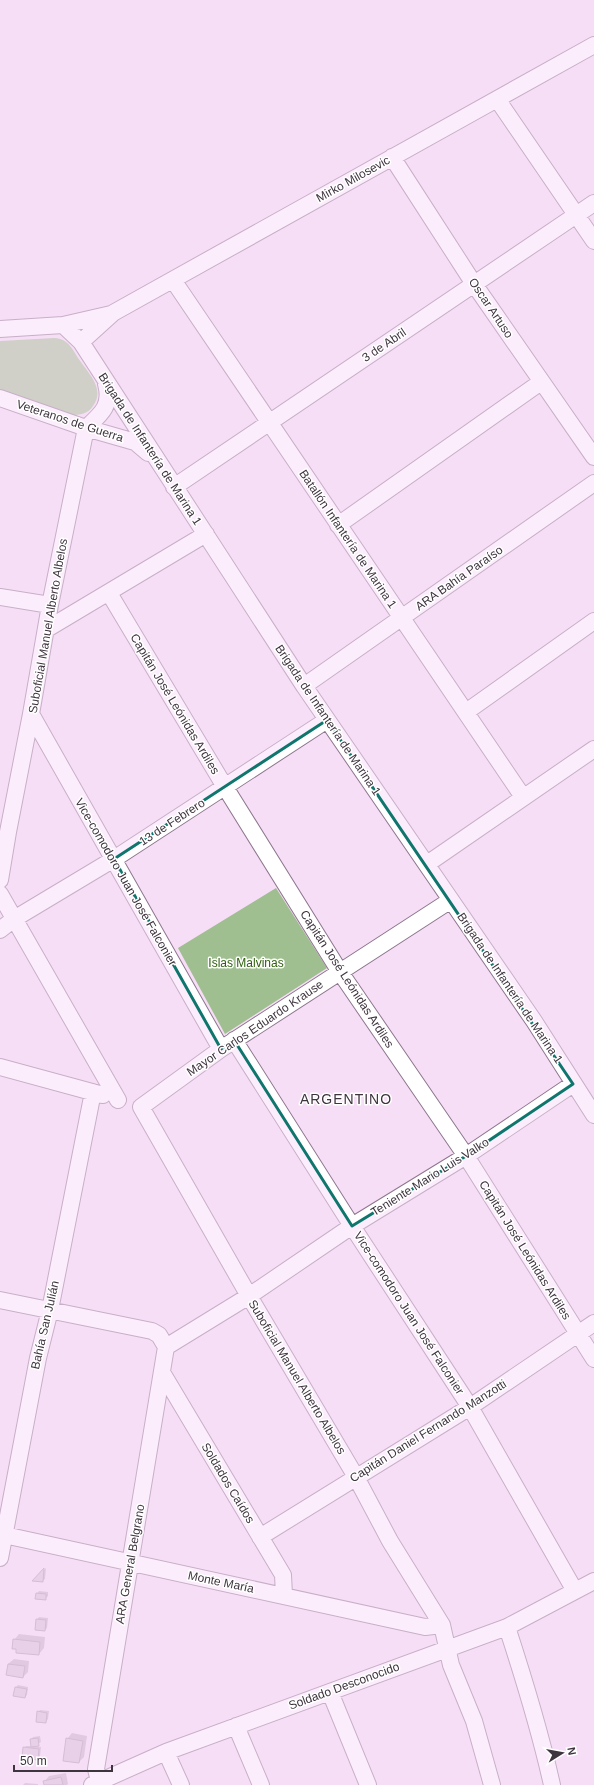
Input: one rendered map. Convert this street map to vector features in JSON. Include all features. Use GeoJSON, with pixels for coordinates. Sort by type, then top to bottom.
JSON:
{"type":"FeatureCollection","features":[{"type":"Feature","properties":{"kind":"street","name":"Mirko Milosevic"},"geometry":{"type":"LineString","coordinates":[[81,342],[113,313],[594,45]]}},
{"type":"Feature","properties":{"kind":"street"},"geometry":{"type":"LineString","coordinates":[[497,99],[594,241]]}},
{"type":"Feature","properties":{"kind":"street","name":"Oscar Artuso"},"geometry":{"type":"LineString","coordinates":[[392,157],[474,284],[594,457]]}},
{"type":"Feature","properties":{"kind":"street","name":"3 de Abril"},"geometry":{"type":"LineString","coordinates":[[174,487],[594,203]]}},
{"type":"Feature","properties":{"kind":"street","name":"Batallón Infantería de Marina 1"},"geometry":{"type":"LineString","coordinates":[[173,280],[523,797]]}},
{"type":"Feature","properties":{"kind":"street","name":"Mirko Milosevic"},"geometry":{"type":"LineString","coordinates":[[0,329],[63,325],[113,313]]}},
{"type":"Feature","properties":{"kind":"street","name":"Brigada de Infantería de Marina 1"},"geometry":{"type":"LineString","coordinates":[[63,325],[81,342],[304,686],[534,1021],[594,1115]]}},
{"type":"Feature","properties":{"kind":"street"},"geometry":{"type":"LineString","coordinates":[[86,428],[100,415],[107,404],[105,380]]}},
{"type":"Feature","properties":{"kind":"street"},"geometry":{"type":"LineString","coordinates":[[338,525],[541,382]]}},
{"type":"Feature","properties":{"kind":"street","name":"Veteranos de Guerra"},"geometry":{"type":"LineString","coordinates":[[0,398],[86,428],[135,442],[157,461]]}},
{"type":"Feature","properties":{"kind":"street","name":"Suboficial Manuel Alberto Albelos"},"geometry":{"type":"LineString","coordinates":[[0,880],[4,831],[32,714],[50,605],[86,428]]}},
{"type":"Feature","properties":{"kind":"street","name":"ARA Bahía Paraíso"},"geometry":{"type":"LineString","coordinates":[[304,686],[594,483]]}},
{"type":"Feature","properties":{"kind":"street"},"geometry":{"type":"LineString","coordinates":[[47,629],[206,534]]}},
{"type":"Feature","properties":{"kind":"street","name":"Capitán José Leónidas Ardiles"},"geometry":{"type":"LineString","coordinates":[[109,593],[225,787],[340,972],[466,1156],[594,1359]]}},
{"type":"Feature","properties":{"kind":"street"},"geometry":{"type":"LineString","coordinates":[[0,597],[50,605]]}},
{"type":"Feature","properties":{"kind":"street"},"geometry":{"type":"LineString","coordinates":[[466,712],[594,621]]}},
{"type":"Feature","properties":{"kind":"street","name":"Vice-comodoro Juan José Falconier"},"geometry":{"type":"LineString","coordinates":[[32,714],[114,859],[228,1044],[352,1226],[470,1407],[575,1591]]}},
{"type":"Feature","properties":{"kind":"street","name":"13 de Febrero"},"geometry":{"type":"LineString","coordinates":[[0,930],[14,919],[114,859],[327,720]]}},
{"type":"Feature","properties":{"kind":"street"},"geometry":{"type":"LineString","coordinates":[[427,864],[594,749]]}},
{"type":"Feature","properties":{"kind":"street"},"geometry":{"type":"LineString","coordinates":[[0,894],[118,1100]]}},
{"type":"Feature","properties":{"kind":"street","name":"Mayor Carlos Eduardo Krause"},"geometry":{"type":"LineString","coordinates":[[140,1107],[228,1044],[452,900]]}},
{"type":"Feature","properties":{"kind":"street"},"geometry":{"type":"LineString","coordinates":[[0,1067],[93,1092],[140,1107]]}},
{"type":"Feature","properties":{"kind":"street","name":"Teniente Mario Luis Valko"},"geometry":{"type":"LineString","coordinates":[[166,1347],[249,1296],[352,1226],[466,1156],[573,1084]]}},
{"type":"Feature","properties":{"kind":"street","name":"Bahía San Julián"},"geometry":{"type":"LineString","coordinates":[[0,1558],[2,1535],[38,1358],[50,1310],[93,1092]]}},
{"type":"Feature","properties":{"kind":"street","name":"Suboficial Manuel Alberto Albelos"},"geometry":{"type":"LineString","coordinates":[[140,1107],[356,1477],[390,1541],[442,1625],[451,1666],[474,1721],[492,1785]]}},
{"type":"Feature","properties":{"kind":"street"},"geometry":{"type":"LineString","coordinates":[[0,1300],[152,1331],[159,1335],[166,1347]]}},
{"type":"Feature","properties":{"kind":"street","name":"Capitán Daniel Fernando Manzotti"},"geometry":{"type":"LineString","coordinates":[[260,1537],[470,1407],[594,1324]]}},
{"type":"Feature","properties":{"kind":"street","name":"ARA General Belgrano"},"geometry":{"type":"LineString","coordinates":[[96,1783],[96,1769],[163,1374],[166,1347]]}},
{"type":"Feature","properties":{"kind":"street","name":"Soldados Caídos"},"geometry":{"type":"LineString","coordinates":[[163,1374],[283,1575],[284,1595]]}},
{"type":"Feature","properties":{"kind":"street","name":"Monte María"},"geometry":{"type":"LineString","coordinates":[[2,1535],[425,1626],[442,1625]]}},
{"type":"Feature","properties":{"kind":"street","name":"Soldado Desconocido"},"geometry":{"type":"LineString","coordinates":[[96,1783],[166,1752],[507,1627],[594,1581]]}},
{"type":"Feature","properties":{"kind":"street"},"geometry":{"type":"LineString","coordinates":[[507,1627],[531,1699],[542,1738],[552,1785]]}},
{"type":"Feature","properties":{"kind":"street"},"geometry":{"type":"LineString","coordinates":[[330,1692],[368,1785]]}},
{"type":"Feature","properties":{"kind":"street"},"geometry":{"type":"LineString","coordinates":[[236,1726],[262,1785]]}},
{"type":"Feature","properties":{"kind":"street"},"geometry":{"type":"LineString","coordinates":[[166,1752],[181,1785]]}},
{"type":"Feature","properties":{"kind":"highlighted area"},"geometry":{"type":"Polygon","coordinates":[[[327,720],[573,1084],[466,1156],[352,1226],[234,1040],[221,1049],[114,859],[327,720]]]}},
{"type":"Feature","properties":{"kind":"green space"},"geometry":{"type":"Polygon","coordinates":[[[54,338],[62,339],[68,344],[88,372],[97,388],[96,400],[93,406],[84,414],[71,415],[0,390],[0,341],[54,338]]]}},
{"type":"Feature","properties":{"kind":"green space","name":"Islas Malvinas"},"geometry":{"type":"Polygon","coordinates":[[[276,888],[327,968],[225,1034],[178,948],[276,888]]]}},
{"type":"Feature","properties":{"kind":"building"},"geometry":{"type":"Polygon","coordinates":[[[44,1568],[43,1582],[32,1581],[44,1568]]]}},
{"type":"Feature","properties":{"kind":"building"},"geometry":{"type":"Polygon","coordinates":[[[36,1593],[46,1594],[46,1600],[35,1599],[36,1593]]]}},
{"type":"Feature","properties":{"kind":"building"},"geometry":{"type":"Polygon","coordinates":[[[36,1619],[46,1620],[45,1631],[35,1630],[36,1619]]]}},
{"type":"Feature","properties":{"kind":"building"},"geometry":{"type":"Polygon","coordinates":[[[13,1639],[40,1642],[39,1655],[16,1653],[16,1649],[12,1649],[13,1639]]]}},
{"type":"Feature","properties":{"kind":"building"},"geometry":{"type":"Polygon","coordinates":[[[8,1664],[25,1666],[23,1678],[6,1675],[8,1664]]]}},
{"type":"Feature","properties":{"kind":"building"},"geometry":{"type":"Polygon","coordinates":[[[15,1687],[27,1689],[25,1698],[13,1696],[15,1687]]]}},
{"type":"Feature","properties":{"kind":"building"},"geometry":{"type":"Polygon","coordinates":[[[37,1711],[47,1713],[46,1723],[36,1722],[37,1711]]]}},
{"type":"Feature","properties":{"kind":"building"},"geometry":{"type":"Polygon","coordinates":[[[38,1738],[39,1746],[31,1747],[30,1739],[38,1738]]]}},
{"type":"Feature","properties":{"kind":"building"},"geometry":{"type":"Polygon","coordinates":[[[66,1738],[83,1741],[79,1763],[63,1761],[66,1738]]]}},
{"type":"Feature","properties":{"kind":"building"},"geometry":{"type":"Polygon","coordinates":[[[23,1747],[39,1749],[38,1760],[22,1758],[23,1747]]]}},
{"type":"Feature","properties":{"kind":"building"},"geometry":{"type":"Polygon","coordinates":[[[61,1777],[63,1785],[44,1785],[43,1781],[61,1777]]]}},
{"type":"Feature","properties":{"kind":"district","name":"ARGENTINO"},"geometry":{"type":"Point","coordinates":[346,1099]}}]}
